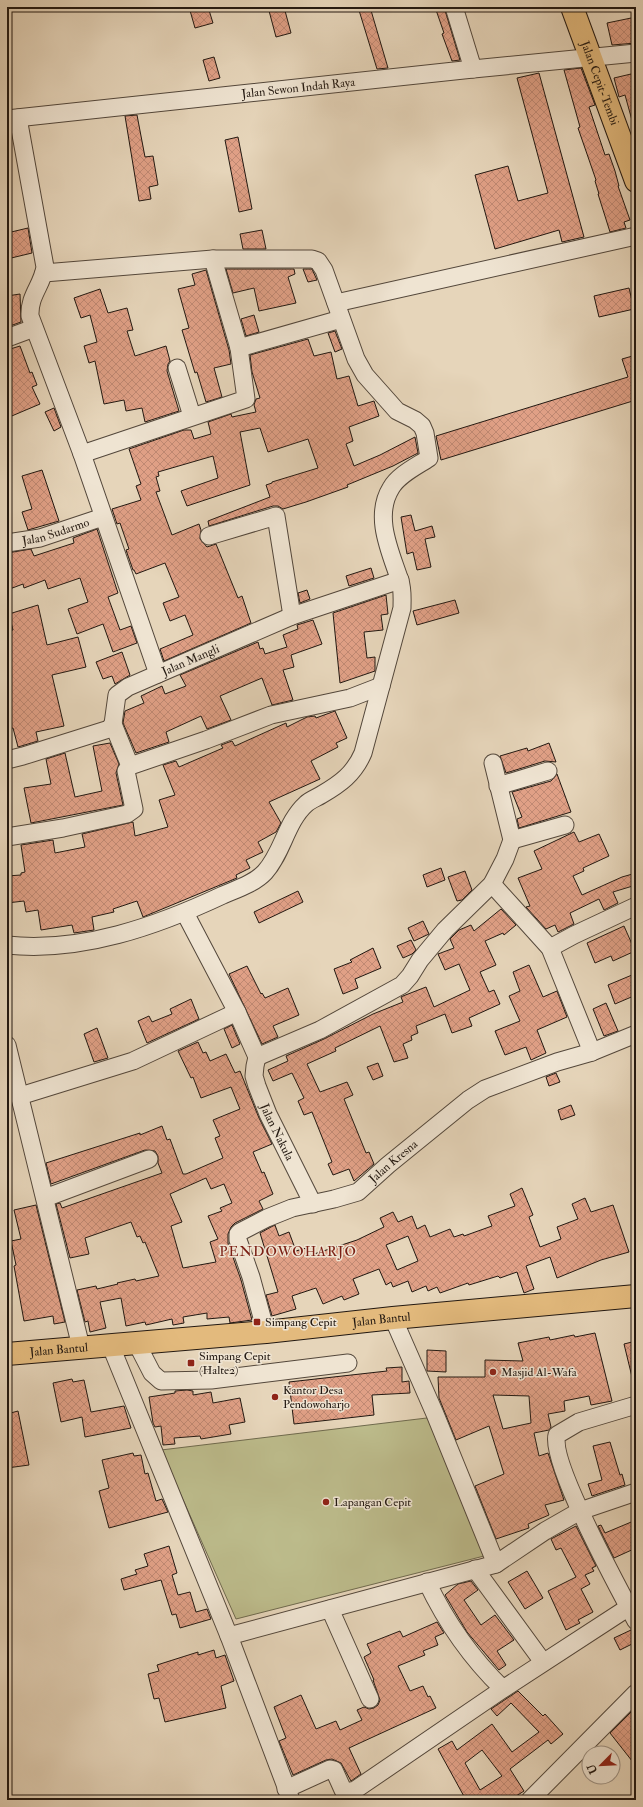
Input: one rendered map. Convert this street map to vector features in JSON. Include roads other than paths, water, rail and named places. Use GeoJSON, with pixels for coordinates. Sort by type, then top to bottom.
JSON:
{"type":"FeatureCollection","features":[{"type":"Feature","properties":{"kind":"main road","name":"Jalan Cepit-Tembi"},"geometry":{"type":"LineString","coordinates":[[572,7],[636,180]]}},
{"type":"Feature","properties":{"kind":"main road","name":"Jalan Bantul"},"geometry":{"type":"LineString","coordinates":[[7,1354],[110,1344],[266,1332],[392,1318],[636,1296]]}},
{"type":"Feature","properties":{"kind":"street"},"geometry":{"type":"LineString","coordinates":[[454,7],[473,69]]}},
{"type":"Feature","properties":{"kind":"street","name":"Jalan Sewon Indah Raya"},"geometry":{"type":"LineString","coordinates":[[13,118],[473,69],[636,54]]}},
{"type":"Feature","properties":{"kind":"street"},"geometry":{"type":"LineString","coordinates":[[13,118],[45,260],[44,273],[29,306],[30,316],[82,454],[158,674]]}},
{"type":"Feature","properties":{"kind":"street"},"geometry":{"type":"LineString","coordinates":[[239,348],[338,311],[636,236]]}},
{"type":"Feature","properties":{"kind":"street"},"geometry":{"type":"LineString","coordinates":[[7,945],[50,946],[71,944],[130,931],[185,913],[250,882],[265,872],[276,855],[297,814],[306,804],[341,783],[353,771],[363,753],[402,608],[400,580],[395,569],[385,532],[384,520],[386,499],[391,487],[398,480],[430,458],[425,432],[418,422],[397,411],[365,375],[356,359],[324,270],[318,261],[312,259],[213,259],[44,273]]}},
{"type":"Feature","properties":{"kind":"street"},"geometry":{"type":"LineString","coordinates":[[82,454],[246,399],[239,348],[213,259]]}},
{"type":"Feature","properties":{"kind":"street"},"geometry":{"type":"LineString","coordinates":[[7,338],[34,328]]}},
{"type":"Feature","properties":{"kind":"street"},"geometry":{"type":"LineString","coordinates":[[177,368],[192,416]]}},
{"type":"Feature","properties":{"kind":"street"},"geometry":{"type":"LineString","coordinates":[[209,536],[276,516],[292,616]]}},
{"type":"Feature","properties":{"kind":"street","name":"Jalan Sudarmo"},"geometry":{"type":"LineString","coordinates":[[7,543],[40,538],[103,517]]}},
{"type":"Feature","properties":{"kind":"street","name":"Jalan Mangli"},"geometry":{"type":"LineString","coordinates":[[113,724],[116,699],[121,691],[292,616],[400,580]]}},
{"type":"Feature","properties":{"kind":"street"},"geometry":{"type":"LineString","coordinates":[[7,837],[63,828],[132,812],[134,809],[134,803],[126,771],[130,766],[206,740],[271,715],[350,698],[381,686]]}},
{"type":"Feature","properties":{"kind":"street"},"geometry":{"type":"LineString","coordinates":[[7,760],[98,733],[109,729],[113,724],[130,766]]}},
{"type":"Feature","properties":{"kind":"street"},"geometry":{"type":"LineString","coordinates":[[185,913],[237,1012],[257,1057],[320,1030],[402,985],[410,976],[420,960],[445,930],[492,884],[505,859],[512,840],[493,763]]}},
{"type":"Feature","properties":{"kind":"street"},"geometry":{"type":"LineString","coordinates":[[498,786],[548,771]]}},
{"type":"Feature","properties":{"kind":"street"},"geometry":{"type":"LineString","coordinates":[[512,840],[565,825]]}},
{"type":"Feature","properties":{"kind":"street"},"geometry":{"type":"LineString","coordinates":[[492,884],[550,948],[592,1052]]}},
{"type":"Feature","properties":{"kind":"street"},"geometry":{"type":"LineString","coordinates":[[550,948],[574,934],[635,907]]}},
{"type":"Feature","properties":{"kind":"street"},"geometry":{"type":"LineString","coordinates":[[20,1096],[133,1061],[237,1012]]}},
{"type":"Feature","properties":{"kind":"street","name":"Jalan Kresna"},"geometry":{"type":"LineString","coordinates":[[266,1332],[251,1277],[239,1243],[238,1234],[249,1226],[292,1208],[348,1196],[358,1192],[388,1165],[468,1100],[485,1089],[556,1062],[592,1052],[636,1034]]}},
{"type":"Feature","properties":{"kind":"street"},"geometry":{"type":"LineString","coordinates":[[7,1045],[81,1347]]}},
{"type":"Feature","properties":{"kind":"street","name":"Jalan Nakula"},"geometry":{"type":"LineString","coordinates":[[257,1057],[255,1066],[257,1086],[268,1114],[313,1204]]}},
{"type":"Feature","properties":{"kind":"street"},"geometry":{"type":"LineString","coordinates":[[45,1198],[149,1159]]}},
{"type":"Feature","properties":{"kind":"street"},"geometry":{"type":"LineString","coordinates":[[392,1318],[435,1414],[496,1564]]}},
{"type":"Feature","properties":{"kind":"street"},"geometry":{"type":"LineString","coordinates":[[136,1342],[152,1373],[161,1381],[211,1380],[348,1363]]}},
{"type":"Feature","properties":{"kind":"street"},"geometry":{"type":"LineString","coordinates":[[110,1344],[229,1636],[289,1794],[330,1769],[334,1770],[343,1790],[346,1792],[355,1790],[502,1689],[544,1662],[633,1611],[580,1511],[559,1456],[555,1440],[557,1435],[579,1422],[636,1405]]}},
{"type":"Feature","properties":{"kind":"street"},"geometry":{"type":"LineString","coordinates":[[229,1636],[496,1564],[545,1531],[580,1511],[636,1492]]}},
{"type":"Feature","properties":{"kind":"street"},"geometry":{"type":"LineString","coordinates":[[476,1569],[544,1662]]}},
{"type":"Feature","properties":{"kind":"street"},"geometry":{"type":"LineString","coordinates":[[427,1582],[440,1610],[490,1676],[502,1689]]}},
{"type":"Feature","properties":{"kind":"street"},"geometry":{"type":"LineString","coordinates":[[330,1609],[370,1699]]}},
{"type":"Feature","properties":{"kind":"street"},"geometry":{"type":"LineString","coordinates":[[530,1800],[636,1693]]}},
{"type":"Feature","properties":{"kind":"place","name":"Simpang Cepit"},"geometry":{"type":"Point","coordinates":[257,1322]}},
{"type":"Feature","properties":{"kind":"place","name":"Simpang Cepit (Halte2)"},"geometry":{"type":"Point","coordinates":[191,1363]}},
{"type":"Feature","properties":{"kind":"place","name":"Masjid Al-Wafa"},"geometry":{"type":"Point","coordinates":[493,1372]}},
{"type":"Feature","properties":{"kind":"place","name":"Kantor Desa Pendowoharjo"},"geometry":{"type":"Point","coordinates":[275,1397]}},
{"type":"Feature","properties":{"kind":"place","name":"Lapangan Cepit"},"geometry":{"type":"Point","coordinates":[326,1502]}},
{"type":"Feature","properties":{"kind":"district","name":"PENDOWOHARJO"},"geometry":{"type":"Point","coordinates":[288,1251]}}]}
